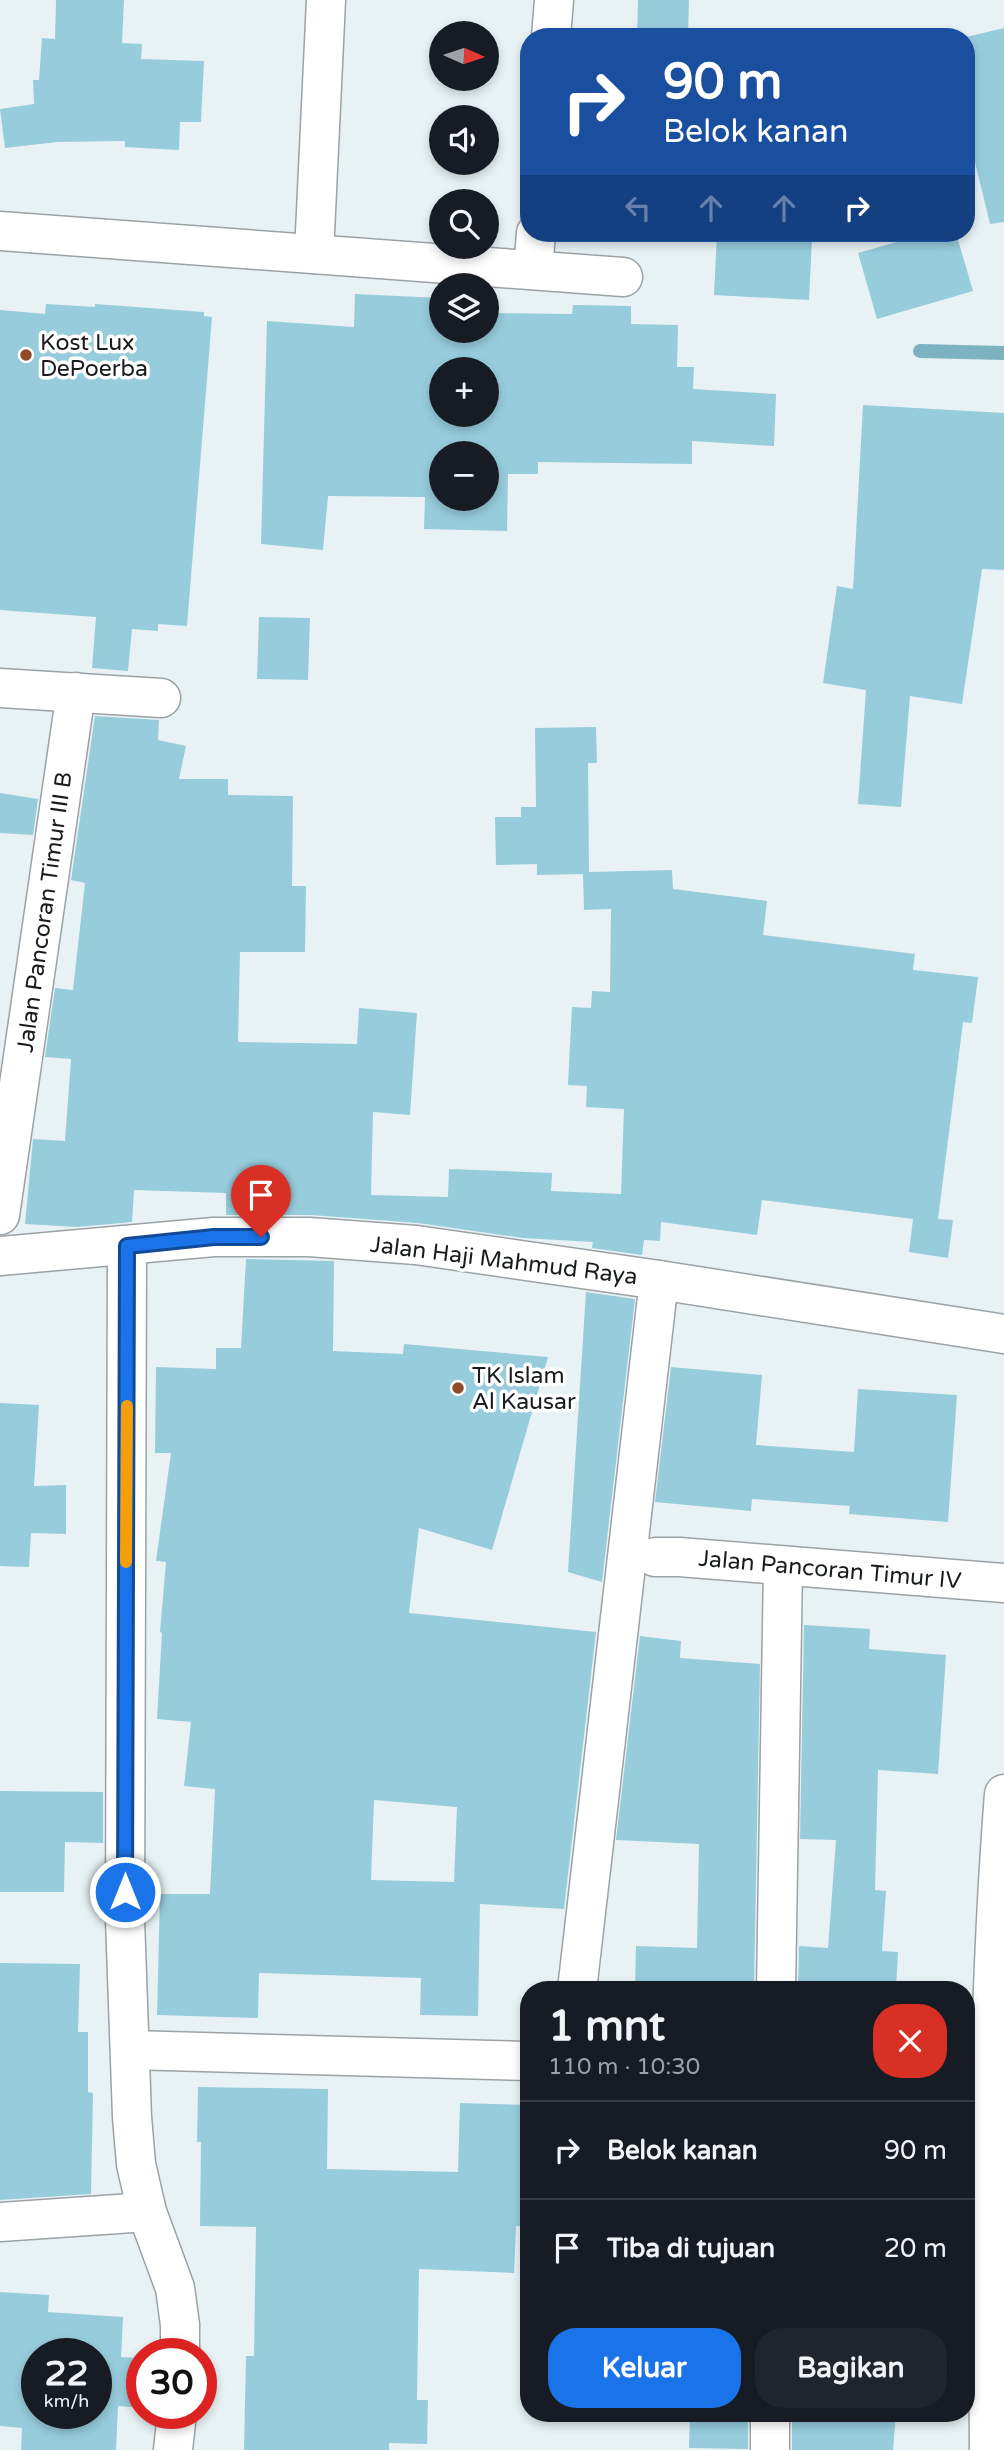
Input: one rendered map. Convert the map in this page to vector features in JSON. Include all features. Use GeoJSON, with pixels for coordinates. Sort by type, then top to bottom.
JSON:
{"type":"FeatureCollection","features":[{"type":"Feature","properties":{"kind":"street"},"geometry":{"type":"LineString","coordinates":[[314,254],[326,0]]}},
{"type":"Feature","properties":{"kind":"street"},"geometry":{"type":"LineString","coordinates":[[552,28],[554,0]]}},
{"type":"Feature","properties":{"kind":"street"},"geometry":{"type":"LineString","coordinates":[[0,231],[623,277]]}},
{"type":"Feature","properties":{"kind":"street"},"geometry":{"type":"LineString","coordinates":[[533,270],[535,242]]}},
{"type":"Feature","properties":{"kind":"street"},"geometry":{"type":"LineString","coordinates":[[0,688],[161,698]]}},
{"type":"Feature","properties":{"kind":"street","name":"Jalan Pancoran Timur III B"},"geometry":{"type":"LineString","coordinates":[[0,1215],[76,692]]}},
{"type":"Feature","properties":{"kind":"street","name":"Jalan Haji Mahmud Raya"},"geometry":{"type":"LineString","coordinates":[[0,1256],[214,1237],[309,1237],[416,1245],[1004,1334]]}},
{"type":"Feature","properties":{"kind":"street"},"geometry":{"type":"LineString","coordinates":[[127,1246],[125,1919],[130,2050],[136,2164],[148,2212],[175,2288],[180,2338]]}},
{"type":"Feature","properties":{"kind":"street"},"geometry":{"type":"LineString","coordinates":[[578,1981],[659,1280]]}},
{"type":"Feature","properties":{"kind":"street","name":"Jalan Pancoran Timur IV"},"geometry":{"type":"LineString","coordinates":[[655,1557],[1004,1583]]}},
{"type":"Feature","properties":{"kind":"street"},"geometry":{"type":"LineString","coordinates":[[776,1981],[783,1566]]}},
{"type":"Feature","properties":{"kind":"street"},"geometry":{"type":"LineString","coordinates":[[989,2450],[987,2258],[1004,1794]]}},
{"type":"Feature","properties":{"kind":"street"},"geometry":{"type":"LineString","coordinates":[[130,2050],[520,2062]]}},
{"type":"Feature","properties":{"kind":"street"},"geometry":{"type":"LineString","coordinates":[[0,2222],[148,2212]]}},
{"type":"Feature","properties":{"kind":"street"},"geometry":{"type":"LineString","coordinates":[[770,2450],[771,2422]]}},
{"type":"Feature","properties":{"kind":"street"},"geometry":{"type":"LineString","coordinates":[[173,2450],[175,2429]]}},
{"type":"Feature","properties":{"kind":"building"},"geometry":{"type":"Polygon","coordinates":[[[56,0],[124,0],[122,43],[142,44],[141,59],[204,61],[201,122],[180,122],[179,150],[125,147],[125,141],[57,142],[5,148],[0,109],[34,104],[33,80],[39,80],[42,38],[55,39],[56,0]]]}},
{"type":"Feature","properties":{"kind":"building"},"geometry":{"type":"Polygon","coordinates":[[[638,0],[689,0],[688,28],[637,28],[638,0]]]}},
{"type":"Feature","properties":{"kind":"building"},"geometry":{"type":"Polygon","coordinates":[[[1004,28],[1004,222],[990,224],[975,162],[975,35],[1004,28]]]}},
{"type":"Feature","properties":{"kind":"building"},"geometry":{"type":"Polygon","coordinates":[[[717,242],[812,242],[809,300],[714,295],[717,242]]]}},
{"type":"Feature","properties":{"kind":"building"},"geometry":{"type":"Polygon","coordinates":[[[896,242],[959,242],[973,291],[877,319],[858,253],[896,242]]]}},
{"type":"Feature","properties":{"kind":"building"},"geometry":{"type":"Polygon","coordinates":[[[355,294],[429,297],[429,343],[499,343],[499,313],[572,314],[573,305],[631,306],[631,324],[678,325],[677,367],[694,367],[693,389],[776,394],[774,446],[692,441],[692,464],[538,462],[538,474],[508,474],[507,531],[424,529],[425,497],[328,496],[323,550],[261,544],[267,321],[354,327],[355,294]]]}},
{"type":"Feature","properties":{"kind":"building"},"geometry":{"type":"Polygon","coordinates":[[[46,304],[95,307],[95,304],[204,312],[204,316],[212,317],[187,626],[158,624],[158,631],[132,629],[128,671],[92,668],[96,617],[0,610],[0,310],[45,314],[46,304]]]}},
{"type":"Feature","properties":{"kind":"building"},"geometry":{"type":"Polygon","coordinates":[[[863,405],[1004,413],[1004,570],[982,569],[962,704],[910,696],[901,807],[858,804],[866,690],[823,683],[837,586],[853,589],[863,405]]]}},
{"type":"Feature","properties":{"kind":"building"},"geometry":{"type":"Polygon","coordinates":[[[259,617],[310,618],[308,680],[257,679],[259,617]]]}},
{"type":"Feature","properties":{"kind":"building"},"geometry":{"type":"Polygon","coordinates":[[[95,716],[159,720],[158,740],[186,746],[179,779],[228,779],[228,795],[293,796],[292,886],[306,886],[305,952],[240,952],[238,1042],[357,1044],[359,1008],[417,1013],[410,1115],[373,1112],[371,1195],[448,1197],[449,1169],[552,1173],[551,1191],[621,1194],[624,1109],[586,1107],[587,1086],[568,1085],[572,1007],[591,1008],[592,991],[610,992],[611,909],[584,910],[583,874],[537,875],[537,864],[496,865],[495,817],[521,817],[521,807],[536,807],[535,728],[596,727],[597,763],[588,763],[589,872],[672,870],[673,889],[767,901],[763,935],[915,954],[913,970],[978,977],[972,1023],[963,1022],[938,1219],[953,1220],[948,1258],[909,1252],[913,1219],[762,1200],[757,1235],[661,1222],[660,1241],[644,1240],[642,1255],[592,1248],[593,1242],[523,1238],[418,1223],[311,1215],[226,1215],[226,1193],[134,1190],[132,1222],[77,1227],[25,1224],[33,1139],[65,1141],[71,1059],[45,1057],[55,988],[73,990],[85,883],[71,880],[95,716]]]}},
{"type":"Feature","properties":{"kind":"building"},"geometry":{"type":"Polygon","coordinates":[[[0,793],[38,799],[33,835],[0,833],[0,793]]]}},
{"type":"Feature","properties":{"kind":"building"},"geometry":{"type":"Polygon","coordinates":[[[246,1259],[334,1261],[333,1351],[403,1354],[404,1344],[548,1357],[492,1550],[419,1528],[409,1613],[596,1632],[564,1909],[480,1904],[478,2016],[420,2015],[421,1978],[259,1973],[258,2018],[157,2015],[160,1894],[210,1894],[215,1789],[184,1786],[191,1722],[157,1719],[166,1562],[156,1561],[171,1453],[155,1453],[156,1367],[216,1369],[216,1348],[241,1348],[246,1259]],[[374,1800],[371,1880],[454,1882],[457,1807],[374,1800]]]}},
{"type":"Feature","properties":{"kind":"building"},"geometry":{"type":"Polygon","coordinates":[[[586,1292],[635,1299],[602,1582],[568,1572],[586,1292]]]}},
{"type":"Feature","properties":{"kind":"building"},"geometry":{"type":"Polygon","coordinates":[[[671,1367],[762,1375],[756,1445],[854,1452],[858,1389],[957,1395],[948,1522],[849,1514],[850,1506],[752,1499],[751,1511],[655,1502],[671,1367]]]}},
{"type":"Feature","properties":{"kind":"building"},"geometry":{"type":"Polygon","coordinates":[[[0,1403],[39,1405],[34,1486],[66,1485],[66,1534],[31,1533],[29,1567],[0,1566],[0,1403]]]}},
{"type":"Feature","properties":{"kind":"building"},"geometry":{"type":"Polygon","coordinates":[[[804,1625],[870,1629],[869,1649],[946,1655],[938,1774],[878,1770],[875,1890],[886,1891],[882,1951],[898,1952],[896,1981],[798,1981],[799,1946],[828,1948],[836,1840],[800,1839],[804,1625]]]}},
{"type":"Feature","properties":{"kind":"building"},"geometry":{"type":"Polygon","coordinates":[[[640,1636],[681,1641],[680,1658],[760,1664],[754,1981],[635,1981],[636,1946],[697,1948],[699,1844],[616,1840],[640,1636]]]}},
{"type":"Feature","properties":{"kind":"building"},"geometry":{"type":"Polygon","coordinates":[[[0,1791],[103,1792],[103,1843],[65,1842],[64,1892],[0,1892],[0,1791]]]}},
{"type":"Feature","properties":{"kind":"building"},"geometry":{"type":"Polygon","coordinates":[[[0,1963],[80,1964],[78,2032],[88,2032],[88,2092],[93,2093],[91,2194],[0,2200],[0,1963]]]}},
{"type":"Feature","properties":{"kind":"building"},"geometry":{"type":"Polygon","coordinates":[[[198,2087],[328,2089],[327,2169],[458,2172],[460,2103],[520,2105],[520,2226],[516,2226],[514,2273],[419,2269],[417,2400],[428,2400],[427,2444],[389,2443],[389,2450],[244,2450],[246,2356],[254,2356],[256,2227],[200,2226],[201,2142],[197,2142],[198,2087]]]}},
{"type":"Feature","properties":{"kind":"building"},"geometry":{"type":"Polygon","coordinates":[[[0,2292],[49,2295],[48,2312],[123,2317],[121,2357],[126,2357],[126,2407],[118,2406],[116,2450],[21,2450],[22,2429],[112,2429],[112,2338],[21,2338],[21,2428],[0,2426],[0,2292]]]}},
{"type":"Feature","properties":{"kind":"building"},"geometry":{"type":"Polygon","coordinates":[[[690,2422],[748,2422],[748,2449],[689,2448],[690,2422]]]}},
{"type":"Feature","properties":{"kind":"building"},"geometry":{"type":"Polygon","coordinates":[[[792,2422],[895,2422],[893,2450],[792,2450],[792,2422]]]}},
{"type":"Feature","properties":{"kind":"waterway"},"geometry":{"type":"LineString","coordinates":[[920,351],[1004,353]]}},
{"type":"Feature","properties":{"kind":"slow traffic"},"geometry":{"type":"LineString","coordinates":[[126,1562],[127,1406]]}},
{"type":"Feature","properties":{"kind":"place","name":"Kost Lux DePoerba"},"geometry":{"type":"Point","coordinates":[26,355]}},
{"type":"Feature","properties":{"kind":"place","name":"TK Islam Al Kausar"},"geometry":{"type":"Point","coordinates":[458,1388]}},
{"type":"Feature","properties":{"kind":"route"},"geometry":{"type":"LineString","coordinates":[[125,1892],[127,1246],[214,1237],[261,1237]]}}]}
